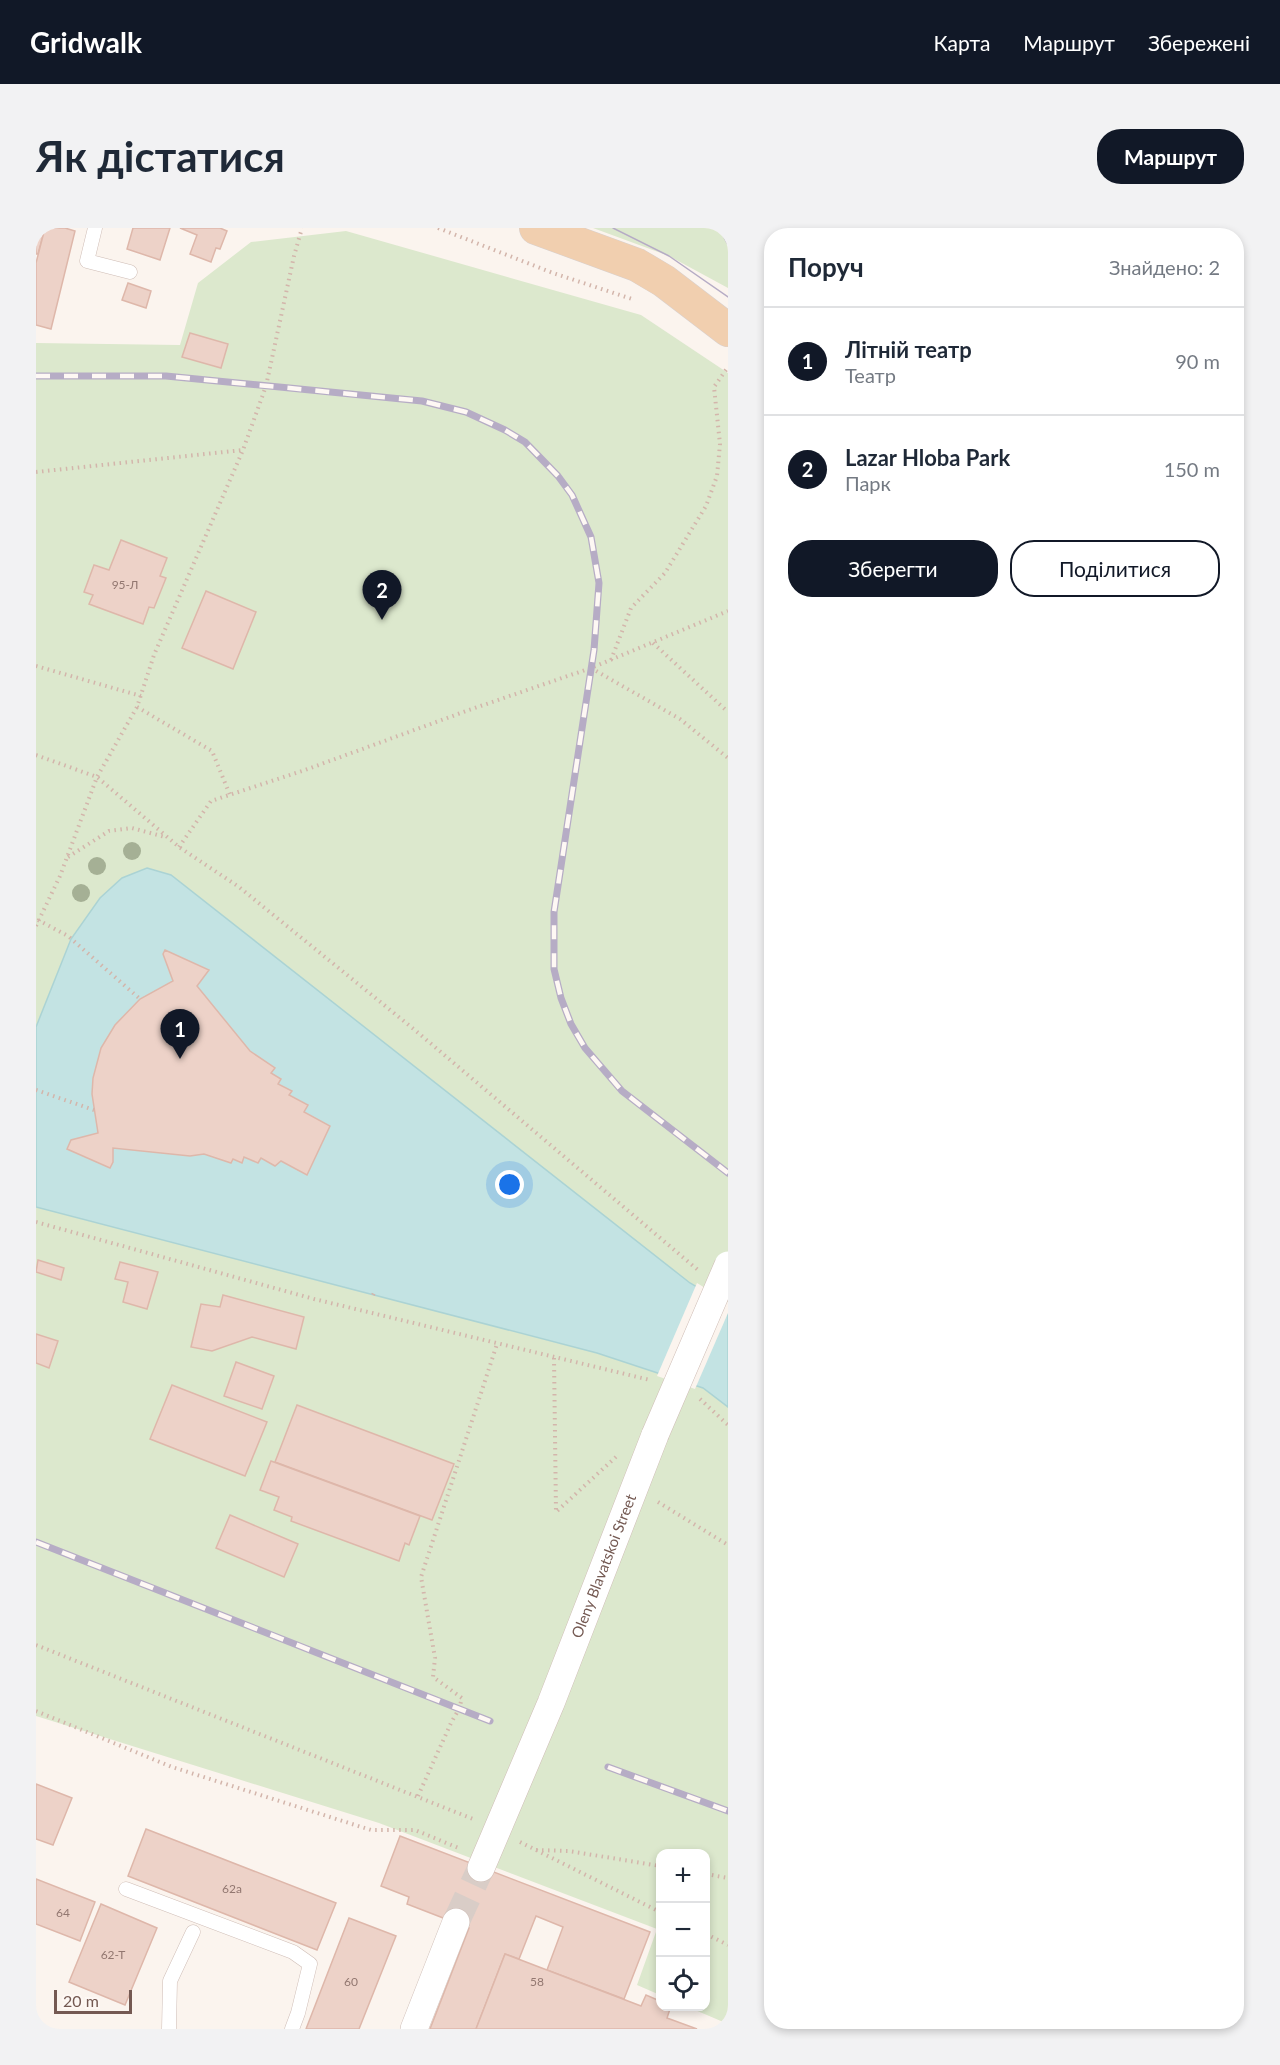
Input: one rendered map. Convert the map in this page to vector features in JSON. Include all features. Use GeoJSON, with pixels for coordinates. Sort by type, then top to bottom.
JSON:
{"type":"FeatureCollection","features":[{"type":"Feature","properties":{"kind":"main road"},"geometry":{"type":"LineString","coordinates":[[536,228],[637,265],[664,281],[728,330]]}},
{"type":"Feature","properties":{"kind":"street","name":"Oleny Blavatskoi Street"},"geometry":{"type":"LineString","coordinates":[[483,1863],[551,1704],[655,1435],[728,1265]]}},
{"type":"Feature","properties":{"kind":"street"},"geometry":{"type":"LineString","coordinates":[[414,2029],[456,1922]]}},
{"type":"Feature","properties":{"kind":"lane"},"geometry":{"type":"LineString","coordinates":[[95,228],[87,261],[130,272]]}},
{"type":"Feature","properties":{"kind":"lane"},"geometry":{"type":"LineString","coordinates":[[126,1889],[293,1952],[310,1964],[292,2029]]}},
{"type":"Feature","properties":{"kind":"lane"},"geometry":{"type":"LineString","coordinates":[[169,2029],[170,1981],[193,1932]]}},
{"type":"Feature","properties":{"kind":"path"},"geometry":{"type":"LineString","coordinates":[[36,926],[67,858],[97,777],[137,707],[154,655],[243,450],[266,386],[302,228]]}},
{"type":"Feature","properties":{"kind":"path"},"geometry":{"type":"LineString","coordinates":[[438,228],[553,273],[634,299]]}},
{"type":"Feature","properties":{"kind":"path"},"geometry":{"type":"LineString","coordinates":[[611,660],[631,608],[665,573],[706,506],[717,476],[720,444],[714,387],[728,367]]}},
{"type":"Feature","properties":{"kind":"path"},"geometry":{"type":"LineString","coordinates":[[36,472],[243,450]]}},
{"type":"Feature","properties":{"kind":"path"},"geometry":{"type":"LineString","coordinates":[[179,847],[211,801],[591,668],[728,611]]}},
{"type":"Feature","properties":{"kind":"path"},"geometry":{"type":"LineString","coordinates":[[653,643],[728,712]]}},
{"type":"Feature","properties":{"kind":"path"},"geometry":{"type":"LineString","coordinates":[[36,666],[141,696]]}},
{"type":"Feature","properties":{"kind":"path"},"geometry":{"type":"LineString","coordinates":[[591,668],[680,719],[728,758]]}},
{"type":"Feature","properties":{"kind":"path"},"geometry":{"type":"LineString","coordinates":[[137,707],[212,751],[230,795]]}},
{"type":"Feature","properties":{"kind":"path"},"geometry":{"type":"LineString","coordinates":[[36,755],[97,777],[179,847],[239,887],[416,1030],[701,1273]]}},
{"type":"Feature","properties":{"kind":"path"},"geometry":{"type":"LineString","coordinates":[[67,858],[109,831],[132,828],[168,838]]}},
{"type":"Feature","properties":{"kind":"path"},"geometry":{"type":"LineString","coordinates":[[39,920],[68,936],[140,999]]}},
{"type":"Feature","properties":{"kind":"path"},"geometry":{"type":"LineString","coordinates":[[36,1090],[94,1110]]}},
{"type":"Feature","properties":{"kind":"path"},"geometry":{"type":"LineString","coordinates":[[36,1222],[314,1299],[650,1380]]}},
{"type":"Feature","properties":{"kind":"path"},"geometry":{"type":"LineString","coordinates":[[418,1796],[462,1698],[433,1677],[435,1658],[421,1577],[497,1344]]}},
{"type":"Feature","properties":{"kind":"path"},"geometry":{"type":"LineString","coordinates":[[554,1358],[556,1512],[624,1449],[655,1435]]}},
{"type":"Feature","properties":{"kind":"path"},"geometry":{"type":"LineString","coordinates":[[695,1394],[728,1425]]}},
{"type":"Feature","properties":{"kind":"path"},"geometry":{"type":"LineString","coordinates":[[634,1487],[728,1545]]}},
{"type":"Feature","properties":{"kind":"path"},"geometry":{"type":"LineString","coordinates":[[36,1645],[418,1796],[497,1830],[656,1910]]}},
{"type":"Feature","properties":{"kind":"path"},"geometry":{"type":"LineString","coordinates":[[36,1711],[172,1767],[371,1830],[415,1830],[483,1863]]}},
{"type":"Feature","properties":{"kind":"path"},"geometry":{"type":"LineString","coordinates":[[532,1849],[569,1851],[656,1865]]}},
{"type":"Feature","properties":{"kind":"path"},"geometry":{"type":"LineString","coordinates":[[710,1875],[728,1878]]}},
{"type":"Feature","properties":{"kind":"path"},"geometry":{"type":"LineString","coordinates":[[710,1936],[728,1945]]}},
{"type":"Feature","properties":{"kind":"green space"},"geometry":{"type":"Polygon","coordinates":[[[593,228],[716,228],[728,232],[728,288],[669,256],[593,228]]]}},
{"type":"Feature","properties":{"kind":"green space"},"geometry":{"type":"Polygon","coordinates":[[[346,231],[641,315],[728,373],[728,1305],[71,939],[36,1027],[36,343],[180,345],[198,283],[251,242],[346,231]]]}},
{"type":"Feature","properties":{"kind":"green space"},"geometry":{"type":"Polygon","coordinates":[[[36,1207],[597,1353],[703,1388],[728,1407],[728,2024],[697,2011],[710,2011],[710,1849],[656,1849],[656,1929],[379,1823],[36,1716],[36,1207]]]}},
{"type":"Feature","properties":{"kind":"green space"},"geometry":{"type":"Polygon","coordinates":[[[656,1932],[656,1993],[637,1985],[656,1932]]]}},
{"type":"Feature","properties":{"kind":"water"},"geometry":{"type":"Polygon","coordinates":[[[147,868],[171,875],[690,1283],[728,1305],[728,1407],[703,1388],[597,1353],[36,1207],[36,1027],[71,939],[100,898],[122,878],[147,868]]]}},
{"type":"Feature","properties":{"kind":"pier"},"geometry":{"type":"Polygon","coordinates":[[[697,1283],[728,1302],[728,1313],[695,1389],[657,1376],[697,1283]]]}},
{"type":"Feature","properties":{"kind":"building"},"geometry":{"type":"Polygon","coordinates":[[[36,228],[45,228],[38,254],[36,254],[36,228]]]}},
{"type":"Feature","properties":{"kind":"building"},"geometry":{"type":"Polygon","coordinates":[[[45,228],[65,228],[75,231],[51,329],[36,325],[36,263],[45,228]]]}},
{"type":"Feature","properties":{"kind":"building"},"geometry":{"type":"Polygon","coordinates":[[[133,228],[170,228],[160,260],[127,249],[133,228]]]}},
{"type":"Feature","properties":{"kind":"building"},"geometry":{"type":"Polygon","coordinates":[[[180,228],[220,228],[227,231],[220,249],[216,248],[211,262],[190,254],[197,235],[180,228]]]}},
{"type":"Feature","properties":{"kind":"building"},"geometry":{"type":"Polygon","coordinates":[[[128,283],[151,291],[146,308],[122,300],[128,283]]]}},
{"type":"Feature","properties":{"kind":"building"},"geometry":{"type":"Polygon","coordinates":[[[190,333],[228,344],[221,368],[182,357],[190,333]]]}},
{"type":"Feature","properties":{"kind":"building"},"geometry":{"type":"Polygon","coordinates":[[[121,540],[167,558],[160,576],[166,578],[154,608],[149,607],[143,624],[89,604],[93,595],[84,592],[94,565],[109,570],[121,540]]]}},
{"type":"Feature","properties":{"kind":"building"},"geometry":{"type":"Polygon","coordinates":[[[206,591],[256,612],[233,669],[182,648],[206,591]]]}},
{"type":"Feature","properties":{"kind":"building"},"geometry":{"type":"Polygon","coordinates":[[[165,950],[209,970],[197,986],[250,1051],[275,1068],[271,1073],[281,1079],[278,1084],[292,1091],[289,1095],[308,1105],[304,1112],[330,1126],[307,1175],[281,1161],[275,1166],[261,1158],[258,1163],[244,1157],[242,1163],[233,1159],[231,1163],[204,1154],[190,1156],[113,1148],[113,1162],[110,1168],[67,1149],[71,1140],[98,1133],[92,1094],[93,1078],[101,1048],[115,1025],[140,999],[173,981],[163,954],[165,950]]]}},
{"type":"Feature","properties":{"kind":"building"},"geometry":{"type":"Polygon","coordinates":[[[38,1260],[64,1268],[61,1280],[36,1272],[38,1260]]]}},
{"type":"Feature","properties":{"kind":"building"},"geometry":{"type":"Polygon","coordinates":[[[120,1262],[158,1272],[147,1309],[123,1302],[128,1282],[115,1279],[120,1262]]]}},
{"type":"Feature","properties":{"kind":"building"},"geometry":{"type":"Polygon","coordinates":[[[223,1295],[304,1317],[296,1349],[252,1337],[212,1351],[191,1347],[201,1304],[220,1307],[223,1295]]]}},
{"type":"Feature","properties":{"kind":"building"},"geometry":{"type":"Polygon","coordinates":[[[36,1334],[58,1341],[49,1368],[36,1363],[36,1334]]]}},
{"type":"Feature","properties":{"kind":"building"},"geometry":{"type":"Polygon","coordinates":[[[236,1362],[274,1376],[262,1409],[224,1396],[236,1362]]]}},
{"type":"Feature","properties":{"kind":"building"},"geometry":{"type":"Polygon","coordinates":[[[172,1385],[267,1422],[245,1476],[150,1439],[172,1385]]]}},
{"type":"Feature","properties":{"kind":"building"},"geometry":{"type":"Polygon","coordinates":[[[297,1405],[454,1464],[432,1520],[275,1462],[297,1405]]]}},
{"type":"Feature","properties":{"kind":"building"},"geometry":{"type":"Polygon","coordinates":[[[271,1461],[420,1516],[409,1545],[405,1543],[399,1561],[291,1521],[292,1517],[274,1510],[279,1497],[260,1490],[271,1461]]]}},
{"type":"Feature","properties":{"kind":"building"},"geometry":{"type":"Polygon","coordinates":[[[230,1515],[298,1544],[284,1577],[216,1548],[230,1515]]]}},
{"type":"Feature","properties":{"kind":"building"},"geometry":{"type":"Polygon","coordinates":[[[36,1784],[72,1798],[53,1845],[36,1839],[36,1784]]]}},
{"type":"Feature","properties":{"kind":"building"},"geometry":{"type":"Polygon","coordinates":[[[146,1829],[336,1903],[317,1950],[128,1876],[146,1829]]]}},
{"type":"Feature","properties":{"kind":"building"},"geometry":{"type":"Polygon","coordinates":[[[400,1836],[650,1932],[624,1999],[547,1970],[563,1927],[536,1916],[519,1959],[505,1954],[476,2029],[430,2029],[469,1928],[407,1904],[409,1897],[381,1886],[400,1836]]]}},
{"type":"Feature","properties":{"kind":"building"},"geometry":{"type":"Polygon","coordinates":[[[36,1879],[95,1902],[80,1941],[36,1924],[36,1879]]]}},
{"type":"Feature","properties":{"kind":"building"},"geometry":{"type":"Polygon","coordinates":[[[101,1904],[157,1928],[125,2005],[69,1982],[101,1904]]]}},
{"type":"Feature","properties":{"kind":"building"},"geometry":{"type":"Polygon","coordinates":[[[349,1918],[396,1936],[359,2029],[306,2029],[349,1918]]]}},
{"type":"Feature","properties":{"kind":"building"},"geometry":{"type":"Polygon","coordinates":[[[505,1954],[641,2006],[646,1995],[656,1999],[656,2011],[669,2011],[667,2018],[697,2029],[476,2029],[505,1954]]]}},
{"type":"Feature","properties":{"kind":"tunnel"},"geometry":{"type":"LineString","coordinates":[[456,1922],[481,1868]]}},
{"type":"Feature","properties":{"kind":"tram line"},"geometry":{"type":"LineString","coordinates":[[613,228],[669,256],[728,297]]}},
{"type":"Feature","properties":{"kind":"tram line"},"geometry":{"type":"LineString","coordinates":[[719,228],[728,245]]}},
{"type":"Feature","properties":{"kind":"railway"},"geometry":{"type":"LineString","coordinates":[[36,376],[166,376],[422,401],[466,412],[505,430],[525,442],[558,476],[572,495],[591,537],[599,583],[594,650],[554,912],[554,969],[561,998],[571,1024],[585,1048],[622,1091],[728,1173]]}},
{"type":"Feature","properties":{"kind":"railway"},"geometry":{"type":"LineString","coordinates":[[36,1542],[490,1721]]}},
{"type":"Feature","properties":{"kind":"railway"},"geometry":{"type":"LineString","coordinates":[[608,1767],[728,1811]]}},
{"type":"Feature","properties":{"kind":"place","name":"Lazar Hloba Park"},"geometry":{"type":"Point","coordinates":[382,620]}},
{"type":"Feature","properties":{"kind":"place","name":"Літній театр"},"geometry":{"type":"Point","coordinates":[180,1059]}}]}
